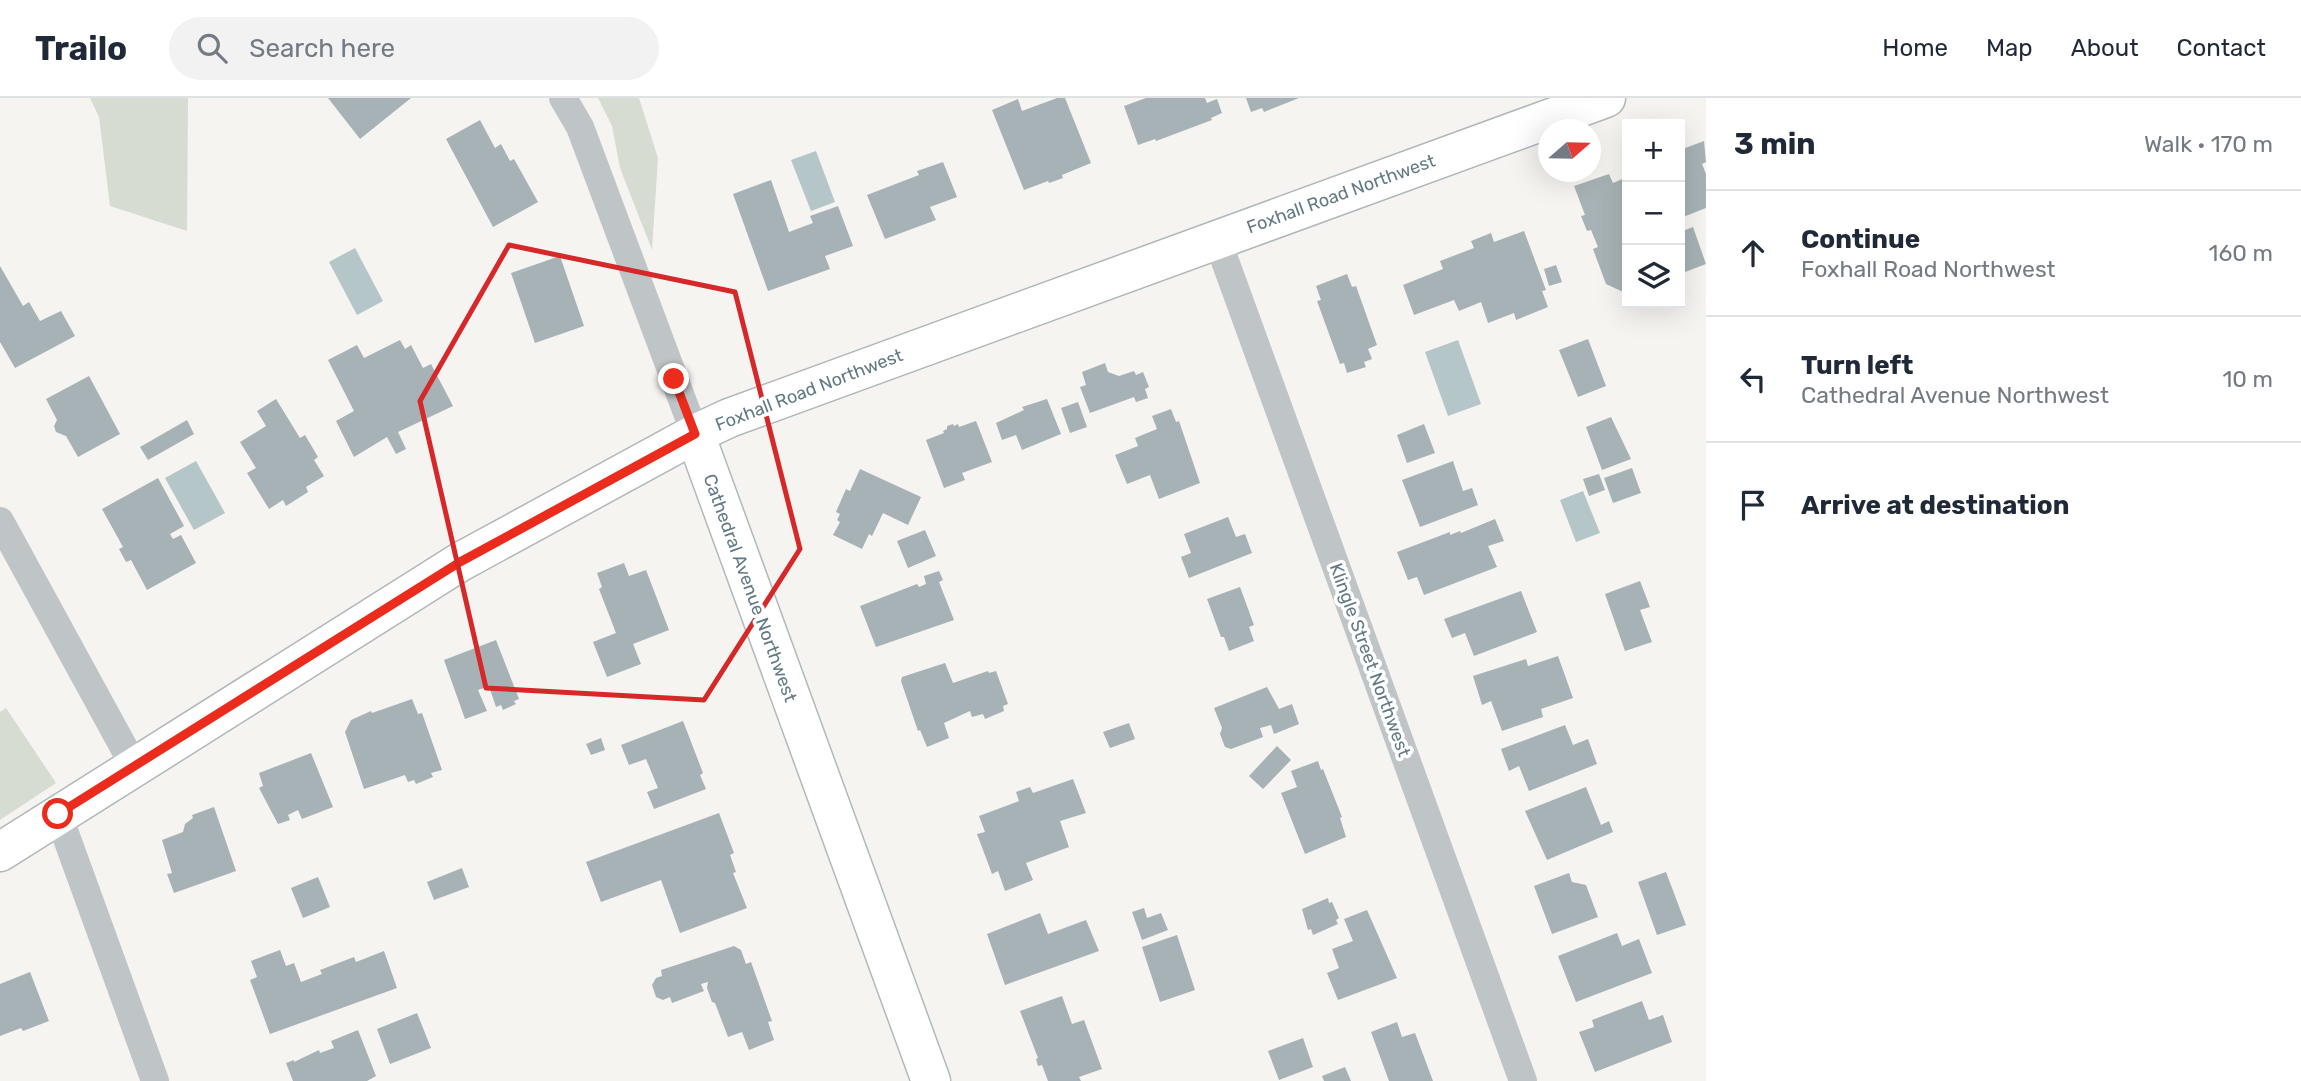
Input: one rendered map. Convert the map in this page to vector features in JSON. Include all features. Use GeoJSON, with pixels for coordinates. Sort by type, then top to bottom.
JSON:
{"type":"FeatureCollection","features":[{"type":"Feature","properties":{"kind":"main road","name":"Foxhall Road Northwest"},"geometry":{"type":"LineString","coordinates":[[0,852],[460,562],[729,418],[1606,98]]}},
{"type":"Feature","properties":{"kind":"main road","name":"Cathedral Avenue Northwest"},"geometry":{"type":"LineString","coordinates":[[695,434],[931,1081]]}},
{"type":"Feature","properties":{"kind":"street","name":"Cathedral Avenue Northwest"},"geometry":{"type":"LineString","coordinates":[[564,98],[580,127],[695,434]]}},
{"type":"Feature","properties":{"kind":"street","name":"Klingle Street Northwest"},"geometry":{"type":"LineString","coordinates":[[1217,239],[1523,1081]]}},
{"type":"Feature","properties":{"kind":"street"},"geometry":{"type":"LineString","coordinates":[[0,521],[134,766]]}},
{"type":"Feature","properties":{"kind":"street"},"geometry":{"type":"LineString","coordinates":[[58,814],[155,1081]]}},
{"type":"Feature","properties":{"kind":"highlighted area"},"geometry":{"type":"Polygon","coordinates":[[[509,245],[735,292],[800,549],[704,700],[486,688],[420,401],[509,245]]]}},
{"type":"Feature","properties":{"kind":"shaded area"},"geometry":{"type":"Polygon","coordinates":[[[90,98],[188,98],[187,231],[110,206],[99,117],[90,98]]]}},
{"type":"Feature","properties":{"kind":"shaded area"},"geometry":{"type":"Polygon","coordinates":[[[598,98],[639,98],[658,158],[652,250],[620,168],[612,126],[598,98]]]}},
{"type":"Feature","properties":{"kind":"shaded area"},"geometry":{"type":"Polygon","coordinates":[[[816,151],[835,202],[811,211],[791,160],[816,151]]]}},
{"type":"Feature","properties":{"kind":"shaded area"},"geometry":{"type":"Polygon","coordinates":[[[355,248],[383,301],[357,315],[329,262],[355,248]]]}},
{"type":"Feature","properties":{"kind":"shaded area"},"geometry":{"type":"Polygon","coordinates":[[[1458,340],[1481,404],[1448,416],[1425,352],[1458,340]]]}},
{"type":"Feature","properties":{"kind":"shaded area"},"geometry":{"type":"Polygon","coordinates":[[[196,461],[225,513],[194,530],[165,478],[196,461]]]}},
{"type":"Feature","properties":{"kind":"shaded area"},"geometry":{"type":"Polygon","coordinates":[[[1583,491],[1600,533],[1576,542],[1560,500],[1583,491]]]}},
{"type":"Feature","properties":{"kind":"shaded area"},"geometry":{"type":"Polygon","coordinates":[[[6,708],[56,783],[0,820],[0,712],[6,708]]]}},
{"type":"Feature","properties":{"kind":"building"},"geometry":{"type":"Polygon","coordinates":[[[328,98],[411,98],[360,139],[328,98]]]}},
{"type":"Feature","properties":{"kind":"building"},"geometry":{"type":"Polygon","coordinates":[[[1057,98],[1065,98],[1091,163],[1062,175],[1063,178],[1024,190],[992,110],[1018,99],[1022,111],[1057,98]]]}},
{"type":"Feature","properties":{"kind":"building"},"geometry":{"type":"Polygon","coordinates":[[[1146,98],[1205,98],[1207,103],[1217,99],[1222,113],[1211,118],[1212,120],[1138,145],[1124,106],[1146,98]]]}},
{"type":"Feature","properties":{"kind":"building"},"geometry":{"type":"Polygon","coordinates":[[[1246,98],[1299,98],[1264,112],[1262,108],[1251,112],[1246,98]]]}},
{"type":"Feature","properties":{"kind":"building"},"geometry":{"type":"Polygon","coordinates":[[[480,120],[495,148],[501,144],[510,161],[514,159],[538,202],[493,227],[446,139],[480,120]]]}},
{"type":"Feature","properties":{"kind":"building"},"geometry":{"type":"Polygon","coordinates":[[[1704,141],[1706,162],[1702,164],[1706,174],[1706,208],[1685,216],[1685,182],[1685,148],[1704,141]]]}},
{"type":"Feature","properties":{"kind":"building"},"geometry":{"type":"Polygon","coordinates":[[[943,162],[957,197],[930,207],[936,220],[885,239],[867,195],[919,175],[917,171],[943,162]]]}},
{"type":"Feature","properties":{"kind":"building"},"geometry":{"type":"Polygon","coordinates":[[[1609,174],[1613,183],[1622,179],[1622,291],[1606,284],[1593,249],[1598,247],[1581,216],[1585,215],[1574,186],[1586,182],[1601,182],[1601,177],[1609,174]]]}},
{"type":"Feature","properties":{"kind":"building"},"geometry":{"type":"Polygon","coordinates":[[[771,180],[789,232],[813,223],[810,216],[838,206],[853,246],[825,256],[830,269],[768,291],[733,194],[771,180]]]}},
{"type":"Feature","properties":{"kind":"building"},"geometry":{"type":"Polygon","coordinates":[[[1693,227],[1706,264],[1685,272],[1685,245],[1685,230],[1693,227]]]}},
{"type":"Feature","properties":{"kind":"building"},"geometry":{"type":"Polygon","coordinates":[[[1524,231],[1546,290],[1542,291],[1548,307],[1516,320],[1514,313],[1488,323],[1481,302],[1459,311],[1454,300],[1414,315],[1403,285],[1443,269],[1440,261],[1474,248],[1471,241],[1491,233],[1494,242],[1524,231]]]}},
{"type":"Feature","properties":{"kind":"building"},"geometry":{"type":"Polygon","coordinates":[[[560,256],[584,326],[535,343],[511,273],[560,256]]]}},
{"type":"Feature","properties":{"kind":"building"},"geometry":{"type":"Polygon","coordinates":[[[1556,265],[1562,282],[1549,286],[1544,269],[1556,265]]]}},
{"type":"Feature","properties":{"kind":"building"},"geometry":{"type":"Polygon","coordinates":[[[0,266],[23,306],[29,302],[40,321],[61,311],[75,336],[15,368],[0,342],[0,266]]]}},
{"type":"Feature","properties":{"kind":"building"},"geometry":{"type":"Polygon","coordinates":[[[1347,274],[1352,287],[1356,286],[1377,345],[1368,349],[1372,359],[1364,362],[1366,367],[1347,373],[1344,363],[1340,364],[1317,301],[1321,300],[1316,286],[1347,274]]]}},
{"type":"Feature","properties":{"kind":"building"},"geometry":{"type":"Polygon","coordinates":[[[1588,339],[1606,386],[1578,397],[1559,350],[1588,339]]]}},
{"type":"Feature","properties":{"kind":"building"},"geometry":{"type":"Polygon","coordinates":[[[400,340],[405,349],[411,345],[423,368],[431,364],[453,406],[398,432],[406,449],[396,454],[387,437],[354,457],[336,421],[354,411],[328,360],[357,345],[364,358],[400,340]]]}},
{"type":"Feature","properties":{"kind":"building"},"geometry":{"type":"Polygon","coordinates":[[[1105,363],[1108,372],[1119,376],[1134,371],[1136,375],[1143,372],[1149,387],[1145,389],[1148,398],[1136,402],[1134,397],[1090,413],[1080,387],[1086,385],[1082,372],[1105,363]]]}},
{"type":"Feature","properties":{"kind":"building"},"geometry":{"type":"Polygon","coordinates":[[[89,376],[120,434],[78,457],[66,436],[56,432],[54,426],[57,420],[46,399],[89,376]]]}},
{"type":"Feature","properties":{"kind":"building"},"geometry":{"type":"Polygon","coordinates":[[[276,399],[300,438],[305,435],[318,457],[314,460],[324,476],[306,487],[308,492],[286,506],[283,500],[269,509],[247,473],[256,468],[240,442],[266,426],[257,411],[276,399]]]}},
{"type":"Feature","properties":{"kind":"building"},"geometry":{"type":"Polygon","coordinates":[[[1047,399],[1061,434],[1022,450],[1016,435],[1002,440],[996,423],[1024,410],[1022,407],[1047,399]]]}},
{"type":"Feature","properties":{"kind":"building"},"geometry":{"type":"Polygon","coordinates":[[[1078,402],[1087,427],[1070,433],[1061,408],[1078,402]]]}},
{"type":"Feature","properties":{"kind":"building"},"geometry":{"type":"Polygon","coordinates":[[[1171,409],[1176,422],[1179,421],[1200,483],[1159,499],[1150,475],[1127,484],[1115,455],[1138,446],[1135,438],[1157,429],[1152,416],[1171,409]]]}},
{"type":"Feature","properties":{"kind":"building"},"geometry":{"type":"Polygon","coordinates":[[[1611,417],[1631,459],[1602,470],[1586,427],[1611,417]]]}},
{"type":"Feature","properties":{"kind":"building"},"geometry":{"type":"Polygon","coordinates":[[[187,420],[194,434],[148,460],[140,447],[187,420]]]}},
{"type":"Feature","properties":{"kind":"building"},"geometry":{"type":"Polygon","coordinates":[[[976,421],[992,462],[962,473],[965,480],[944,488],[926,440],[944,433],[947,426],[958,424],[959,427],[976,421]]]}},
{"type":"Feature","properties":{"kind":"building"},"geometry":{"type":"Polygon","coordinates":[[[1424,424],[1435,453],[1407,463],[1397,435],[1424,424]]]}},
{"type":"Feature","properties":{"kind":"building"},"geometry":{"type":"Polygon","coordinates":[[[1453,461],[1463,491],[1472,488],[1478,505],[1420,527],[1402,480],[1453,461]]]}},
{"type":"Feature","properties":{"kind":"building"},"geometry":{"type":"Polygon","coordinates":[[[1632,468],[1641,493],[1613,503],[1604,478],[1632,468]]]}},
{"type":"Feature","properties":{"kind":"building"},"geometry":{"type":"Polygon","coordinates":[[[860,469],[921,497],[908,525],[883,513],[862,549],[833,535],[840,522],[837,520],[840,514],[836,512],[846,489],[850,491],[860,469]]]}},
{"type":"Feature","properties":{"kind":"building"},"geometry":{"type":"Polygon","coordinates":[[[1599,474],[1605,490],[1589,496],[1583,479],[1599,474]]]}},
{"type":"Feature","properties":{"kind":"building"},"geometry":{"type":"Polygon","coordinates":[[[158,478],[184,526],[170,534],[173,539],[181,535],[196,563],[147,590],[131,560],[126,562],[119,549],[123,547],[102,509],[158,478]]]}},
{"type":"Feature","properties":{"kind":"building"},"geometry":{"type":"Polygon","coordinates":[[[1228,517],[1236,537],[1245,534],[1252,553],[1189,578],[1181,557],[1191,553],[1184,534],[1228,517]]]}},
{"type":"Feature","properties":{"kind":"building"},"geometry":{"type":"Polygon","coordinates":[[[1495,519],[1504,541],[1488,546],[1497,567],[1424,595],[1417,577],[1408,580],[1397,552],[1450,532],[1450,535],[1460,531],[1461,533],[1495,519]]]}},
{"type":"Feature","properties":{"kind":"building"},"geometry":{"type":"Polygon","coordinates":[[[925,530],[936,556],[908,568],[897,541],[925,530]]]}},
{"type":"Feature","properties":{"kind":"building"},"geometry":{"type":"Polygon","coordinates":[[[624,563],[629,576],[646,570],[669,630],[633,644],[641,664],[607,677],[593,642],[616,633],[599,589],[602,587],[597,573],[624,563]]]}},
{"type":"Feature","properties":{"kind":"building"},"geometry":{"type":"Polygon","coordinates":[[[939,571],[943,580],[939,582],[954,620],[876,647],[860,606],[917,584],[919,587],[926,584],[924,576],[939,571]]]}},
{"type":"Feature","properties":{"kind":"building"},"geometry":{"type":"Polygon","coordinates":[[[1640,581],[1650,607],[1640,610],[1652,642],[1625,651],[1605,594],[1640,581]]]}},
{"type":"Feature","properties":{"kind":"building"},"geometry":{"type":"Polygon","coordinates":[[[1240,587],[1254,625],[1249,627],[1254,641],[1229,651],[1207,599],[1240,587]]]}},
{"type":"Feature","properties":{"kind":"building"},"geometry":{"type":"Polygon","coordinates":[[[1521,591],[1537,632],[1474,656],[1465,633],[1452,638],[1444,619],[1521,591]]]}},
{"type":"Feature","properties":{"kind":"building"},"geometry":{"type":"Polygon","coordinates":[[[496,640],[519,699],[514,701],[516,704],[503,710],[501,705],[496,707],[489,686],[478,690],[487,711],[465,719],[444,660],[496,640]]]}},
{"type":"Feature","properties":{"kind":"building"},"geometry":{"type":"Polygon","coordinates":[[[1558,656],[1573,698],[1541,709],[1543,717],[1502,731],[1491,701],[1482,705],[1473,676],[1526,659],[1528,666],[1558,656]]]}},
{"type":"Feature","properties":{"kind":"building"},"geometry":{"type":"Polygon","coordinates":[[[945,663],[953,683],[988,671],[996,671],[1008,704],[1003,706],[1004,711],[985,719],[983,714],[972,717],[970,711],[944,723],[949,738],[927,747],[920,730],[918,731],[901,681],[902,677],[945,663]]]}},
{"type":"Feature","properties":{"kind":"building"},"geometry":{"type":"Polygon","coordinates":[[[1267,687],[1279,709],[1292,704],[1299,724],[1274,734],[1271,725],[1260,728],[1263,737],[1231,749],[1225,747],[1220,734],[1222,728],[1214,708],[1267,687]]]}},
{"type":"Feature","properties":{"kind":"building"},"geometry":{"type":"Polygon","coordinates":[[[412,699],[418,714],[422,713],[442,770],[431,773],[433,777],[416,784],[414,780],[408,782],[405,775],[364,789],[345,732],[351,720],[412,699]]]}},
{"type":"Feature","properties":{"kind":"building"},"geometry":{"type":"Polygon","coordinates":[[[683,721],[703,773],[700,775],[706,789],[654,809],[647,792],[658,788],[646,759],[629,765],[621,745],[683,721]]]}},
{"type":"Feature","properties":{"kind":"building"},"geometry":{"type":"Polygon","coordinates":[[[1129,723],[1135,739],[1110,748],[1103,732],[1129,723]]]}},
{"type":"Feature","properties":{"kind":"building"},"geometry":{"type":"Polygon","coordinates":[[[1565,725],[1573,745],[1588,739],[1597,764],[1529,791],[1519,766],[1509,771],[1501,749],[1565,725]]]}},
{"type":"Feature","properties":{"kind":"building"},"geometry":{"type":"Polygon","coordinates":[[[601,738],[605,750],[591,755],[586,744],[601,738]]]}},
{"type":"Feature","properties":{"kind":"building"},"geometry":{"type":"Polygon","coordinates":[[[1277,746],[1291,760],[1263,789],[1249,776],[1277,746]]]}},
{"type":"Feature","properties":{"kind":"building"},"geometry":{"type":"Polygon","coordinates":[[[311,753],[333,807],[302,819],[298,810],[288,815],[290,820],[278,824],[259,788],[263,786],[259,773],[311,753]]]}},
{"type":"Feature","properties":{"kind":"building"},"geometry":{"type":"Polygon","coordinates":[[[1318,761],[1342,817],[1340,818],[1346,837],[1305,854],[1281,793],[1297,787],[1291,771],[1318,761]]]}},
{"type":"Feature","properties":{"kind":"building"},"geometry":{"type":"Polygon","coordinates":[[[1073,779],[1086,813],[1060,821],[1069,847],[1026,863],[1033,880],[1005,891],[998,871],[992,874],[977,834],[985,832],[979,816],[1019,801],[1016,792],[1030,787],[1033,793],[1073,779]]]}},
{"type":"Feature","properties":{"kind":"building"},"geometry":{"type":"Polygon","coordinates":[[[1586,787],[1601,825],[1609,821],[1613,832],[1547,860],[1525,811],[1586,787]]]}},
{"type":"Feature","properties":{"kind":"building"},"geometry":{"type":"Polygon","coordinates":[[[214,807],[236,871],[174,893],[167,874],[172,873],[162,840],[183,832],[185,824],[193,818],[192,815],[214,807]]]}},
{"type":"Feature","properties":{"kind":"building"},"geometry":{"type":"Polygon","coordinates":[[[719,813],[734,853],[730,855],[736,872],[733,873],[747,908],[680,933],[661,880],[601,902],[586,862],[719,813]]]}},
{"type":"Feature","properties":{"kind":"building"},"geometry":{"type":"Polygon","coordinates":[[[462,868],[469,887],[434,900],[427,882],[462,868]]]}},
{"type":"Feature","properties":{"kind":"building"},"geometry":{"type":"Polygon","coordinates":[[[1666,872],[1686,925],[1657,935],[1638,882],[1666,872]]]}},
{"type":"Feature","properties":{"kind":"building"},"geometry":{"type":"Polygon","coordinates":[[[1569,873],[1572,882],[1586,885],[1598,917],[1552,934],[1534,886],[1569,873]]]}},
{"type":"Feature","properties":{"kind":"building"},"geometry":{"type":"Polygon","coordinates":[[[318,877],[330,907],[303,918],[291,888],[318,877]]]}},
{"type":"Feature","properties":{"kind":"building"},"geometry":{"type":"Polygon","coordinates":[[[1328,898],[1339,918],[1336,920],[1338,924],[1313,935],[1311,929],[1308,930],[1302,909],[1328,898]]]}},
{"type":"Feature","properties":{"kind":"building"},"geometry":{"type":"Polygon","coordinates":[[[1144,908],[1147,918],[1161,913],[1168,930],[1142,940],[1132,912],[1144,908]]]}},
{"type":"Feature","properties":{"kind":"building"},"geometry":{"type":"Polygon","coordinates":[[[1367,910],[1397,978],[1338,1000],[1327,973],[1339,968],[1332,949],[1353,941],[1344,919],[1367,910]]]}},
{"type":"Feature","properties":{"kind":"building"},"geometry":{"type":"Polygon","coordinates":[[[1040,913],[1048,934],[1086,920],[1099,951],[1005,985],[987,934],[1040,913]]]}},
{"type":"Feature","properties":{"kind":"building"},"geometry":{"type":"Polygon","coordinates":[[[1617,933],[1622,946],[1639,939],[1652,973],[1576,1002],[1558,956],[1617,933]]]}},
{"type":"Feature","properties":{"kind":"building"},"geometry":{"type":"Polygon","coordinates":[[[1177,935],[1195,990],[1160,1002],[1142,947],[1177,935]]]}},
{"type":"Feature","properties":{"kind":"building"},"geometry":{"type":"Polygon","coordinates":[[[734,946],[741,950],[746,964],[751,962],[772,1021],[768,1022],[774,1040],[749,1050],[742,1032],[728,1037],[715,1003],[712,1002],[707,988],[708,982],[701,984],[704,991],[672,1003],[670,997],[663,1000],[656,997],[652,985],[656,978],[662,976],[661,970],[734,946]]]}},
{"type":"Feature","properties":{"kind":"building"},"geometry":{"type":"Polygon","coordinates":[[[280,950],[286,966],[294,963],[301,982],[322,974],[320,970],[354,957],[356,962],[384,951],[397,988],[270,1034],[250,980],[257,977],[251,961],[280,950]]]}},
{"type":"Feature","properties":{"kind":"building"},"geometry":{"type":"Polygon","coordinates":[[[30,972],[49,1021],[0,1036],[0,984],[30,972]]]}},
{"type":"Feature","properties":{"kind":"building"},"geometry":{"type":"Polygon","coordinates":[[[1062,996],[1072,1024],[1084,1020],[1102,1069],[1079,1077],[1081,1081],[1048,1081],[1042,1065],[1038,1066],[1038,1058],[1020,1011],[1062,996]]]}},
{"type":"Feature","properties":{"kind":"building"},"geometry":{"type":"Polygon","coordinates":[[[1642,1001],[1649,1020],[1663,1015],[1672,1042],[1595,1072],[1579,1032],[1594,1027],[1592,1020],[1642,1001]]]}},
{"type":"Feature","properties":{"kind":"building"},"geometry":{"type":"Polygon","coordinates":[[[417,1013],[431,1048],[390,1064],[377,1029],[417,1013]]]}},
{"type":"Feature","properties":{"kind":"building"},"geometry":{"type":"Polygon","coordinates":[[[1397,1022],[1402,1037],[1415,1033],[1433,1081],[1389,1081],[1371,1032],[1397,1022]]]}},
{"type":"Feature","properties":{"kind":"building"},"geometry":{"type":"Polygon","coordinates":[[[358,1030],[376,1076],[367,1081],[293,1081],[286,1063],[319,1050],[320,1053],[334,1048],[331,1041],[358,1030]]]}},
{"type":"Feature","properties":{"kind":"building"},"geometry":{"type":"Polygon","coordinates":[[[1303,1038],[1313,1067],[1279,1080],[1268,1051],[1303,1038]]]}},
{"type":"Feature","properties":{"kind":"building"},"geometry":{"type":"Polygon","coordinates":[[[1345,1067],[1351,1081],[1324,1081],[1322,1076],[1345,1067]]]}},
{"type":"Feature","properties":{"kind":"route"},"geometry":{"type":"LineString","coordinates":[[58,814],[460,562],[695,434],[674,379]]}}]}
